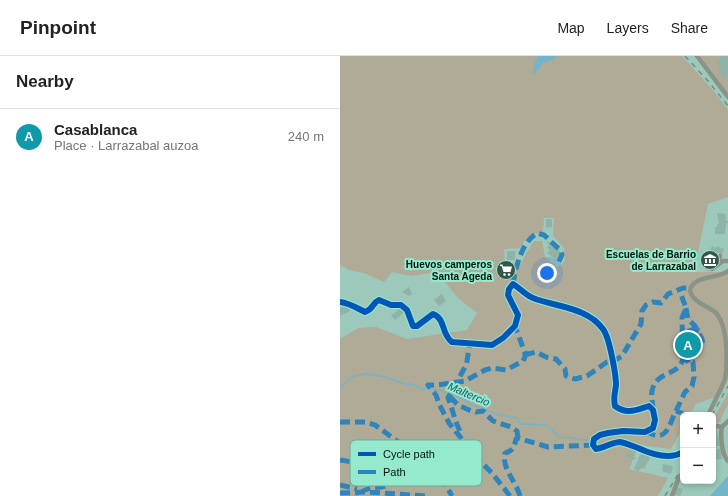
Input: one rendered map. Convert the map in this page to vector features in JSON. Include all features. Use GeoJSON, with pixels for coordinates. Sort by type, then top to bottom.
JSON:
{"type":"FeatureCollection","features":[{"type":"Feature","properties":{"kind":"street"},"geometry":{"type":"LineString","coordinates":[[697,56],[728,98]]}},
{"type":"Feature","properties":{"kind":"street"},"geometry":{"type":"LineString","coordinates":[[718,265],[720,256]]}},
{"type":"Feature","properties":{"kind":"street"},"geometry":{"type":"LineString","coordinates":[[712,269],[728,261]]}},
{"type":"Feature","properties":{"kind":"street"},"geometry":{"type":"LineString","coordinates":[[709,412],[725,379],[727,368],[727,336],[722,320],[716,313],[695,299],[691,295],[690,291],[693,284],[699,280],[723,274],[728,270]]}},
{"type":"Feature","properties":{"kind":"street"},"geometry":{"type":"LineString","coordinates":[[340,302],[348,303],[365,312],[371,310],[376,301],[379,300],[391,305],[401,305],[407,310],[413,326],[417,326],[433,314],[437,315],[441,320],[447,338],[452,342],[492,344],[503,338],[515,326],[518,315],[508,296],[509,289],[513,284],[525,294],[533,298],[563,306],[581,313],[596,322],[603,329],[606,335],[614,368],[616,384],[613,398],[615,406],[623,412],[630,412],[649,406],[653,410],[655,420],[653,428],[645,432],[608,433],[600,435],[594,439],[593,445],[596,449],[619,442],[662,455],[680,454]]}},
{"type":"Feature","properties":{"kind":"street"},"geometry":{"type":"LineString","coordinates":[[727,460],[721,432],[722,427],[728,421]]}},
{"type":"Feature","properties":{"kind":"street"},"geometry":{"type":"LineString","coordinates":[[716,427],[722,427]]}},
{"type":"Feature","properties":{"kind":"street"},"geometry":{"type":"LineString","coordinates":[[672,496],[680,477]]}},
{"type":"Feature","properties":{"kind":"shaded area"},"geometry":{"type":"Polygon","coordinates":[[[340,56],[682,56],[712,89],[728,110],[728,197],[708,204],[694,272],[728,272],[728,380],[721,395],[696,404],[692,412],[680,412],[680,433],[671,449],[639,445],[629,469],[668,478],[658,496],[340,496],[340,339],[358,328],[376,327],[407,339],[467,330],[477,313],[459,299],[444,281],[430,273],[412,276],[392,272],[384,282],[364,273],[349,270],[340,265],[340,56]],[[544,218],[543,233],[534,234],[523,242],[523,248],[504,249],[505,264],[521,264],[534,241],[542,241],[545,257],[558,267],[565,261],[564,248],[553,236],[554,218],[544,218]]]}},
{"type":"Feature","properties":{"kind":"shaded area"},"geometry":{"type":"Polygon","coordinates":[[[699,56],[728,56],[728,96],[699,56]]]}},
{"type":"Feature","properties":{"kind":"shaded area"},"geometry":{"type":"Polygon","coordinates":[[[728,393],[728,404],[720,422],[716,423],[716,414],[728,393]]]}},
{"type":"Feature","properties":{"kind":"water"},"geometry":{"type":"Polygon","coordinates":[[[538,56],[558,56],[552,61],[549,60],[548,62],[543,63],[535,74],[533,72],[538,56]]]}},
{"type":"Feature","properties":{"kind":"water"},"geometry":{"type":"Polygon","coordinates":[[[728,476],[728,496],[710,496],[728,476]]]}},
{"type":"Feature","properties":{"kind":"building"},"geometry":{"type":"Polygon","coordinates":[[[722,56],[728,56],[728,76],[726,78],[723,78],[718,69],[721,66],[716,62],[722,56]]]}},
{"type":"Feature","properties":{"kind":"building","name":"Escuelas de Barrio de Larrazabal"},"geometry":{"type":"Polygon","coordinates":[[[717,213],[726,214],[726,221],[728,221],[728,223],[726,223],[725,234],[715,234],[715,227],[719,224],[717,213]]]}},
{"type":"Feature","properties":{"kind":"building"},"geometry":{"type":"Polygon","coordinates":[[[546,219],[552,219],[552,227],[546,228],[546,219]]]}},
{"type":"Feature","properties":{"kind":"building"},"geometry":{"type":"Polygon","coordinates":[[[548,241],[552,246],[560,250],[559,252],[561,253],[556,260],[547,253],[550,250],[547,248],[549,245],[547,242],[548,241]]]}},
{"type":"Feature","properties":{"kind":"building","name":"Escuelas de Barrio de Larrazabal"},"geometry":{"type":"Polygon","coordinates":[[[712,246],[716,248],[717,246],[724,249],[722,254],[716,252],[711,265],[712,268],[710,271],[707,271],[703,267],[712,246]]]}},
{"type":"Feature","properties":{"kind":"building"},"geometry":{"type":"Polygon","coordinates":[[[507,251],[515,251],[515,260],[507,260],[507,251]]]}},
{"type":"Feature","properties":{"kind":"building"},"geometry":{"type":"Polygon","coordinates":[[[409,287],[412,294],[409,296],[402,292],[409,287]]]}},
{"type":"Feature","properties":{"kind":"building"},"geometry":{"type":"Polygon","coordinates":[[[442,294],[446,301],[439,306],[434,300],[442,294]]]}},
{"type":"Feature","properties":{"kind":"building"},"geometry":{"type":"Polygon","coordinates":[[[348,305],[350,311],[340,316],[340,308],[348,305]]]}},
{"type":"Feature","properties":{"kind":"building"},"geometry":{"type":"Polygon","coordinates":[[[403,307],[406,311],[395,320],[391,315],[403,307]]]}},
{"type":"Feature","properties":{"kind":"building"},"geometry":{"type":"Polygon","coordinates":[[[684,341],[691,341],[692,349],[685,350],[684,341]]]}},
{"type":"Feature","properties":{"kind":"building"},"geometry":{"type":"Polygon","coordinates":[[[696,352],[696,357],[690,358],[689,353],[696,352]]]}},
{"type":"Feature","properties":{"kind":"building"},"geometry":{"type":"Polygon","coordinates":[[[716,430],[717,430],[720,446],[716,446],[716,430]]]}},
{"type":"Feature","properties":{"kind":"building"},"geometry":{"type":"Polygon","coordinates":[[[721,448],[722,459],[716,460],[716,450],[721,448]]]}},
{"type":"Feature","properties":{"kind":"building"},"geometry":{"type":"Polygon","coordinates":[[[628,452],[633,454],[632,456],[636,458],[635,460],[626,456],[628,452]]]}},
{"type":"Feature","properties":{"kind":"building"},"geometry":{"type":"Polygon","coordinates":[[[644,452],[651,456],[644,469],[642,468],[638,471],[634,469],[639,457],[644,452]]]}},
{"type":"Feature","properties":{"kind":"building"},"geometry":{"type":"Polygon","coordinates":[[[663,464],[673,466],[671,474],[662,471],[663,464]]]}},
{"type":"Feature","properties":{"kind":"building"},"geometry":{"type":"Polygon","coordinates":[[[676,487],[683,489],[680,496],[673,495],[676,487]]]}},
{"type":"Feature","properties":{"kind":"waterway","name":"Maltercio"},"geometry":{"type":"LineString","coordinates":[[340,388],[353,376],[367,374],[385,377],[423,389],[427,388],[443,391],[450,396],[457,396],[472,405],[495,414],[516,418],[521,424],[547,425],[560,438],[589,440]]}},
{"type":"Feature","properties":{"kind":"railway"},"geometry":{"type":"LineString","coordinates":[[685,56],[728,106]]}},
{"type":"Feature","properties":{"kind":"railway"},"geometry":{"type":"LineString","coordinates":[[714,412],[728,386]]}},
{"type":"Feature","properties":{"kind":"railway"},"geometry":{"type":"LineString","coordinates":[[665,496],[680,471]]}},
{"type":"Feature","properties":{"kind":"marked path"},"geometry":{"type":"LineString","coordinates":[[513,284],[523,249],[531,237],[537,233],[544,235],[561,251],[562,255],[557,265]]}},
{"type":"Feature","properties":{"kind":"marked path"},"geometry":{"type":"LineString","coordinates":[[525,353],[528,354],[536,352],[546,357],[556,359],[565,369],[566,376],[575,379],[587,376],[607,362],[614,361],[622,356],[641,324],[642,311],[646,305],[653,302],[661,303],[668,294],[683,288],[690,288]]}},
{"type":"Feature","properties":{"kind":"marked path"},"geometry":{"type":"LineString","coordinates":[[653,410],[652,391],[654,384],[662,376],[677,369],[683,359],[682,318],[686,308],[679,289]]}},
{"type":"Feature","properties":{"kind":"marked path"},"geometry":{"type":"LineString","coordinates":[[686,308],[688,319],[695,326],[702,339],[703,348]]}},
{"type":"Feature","properties":{"kind":"marked path"},"geometry":{"type":"LineString","coordinates":[[463,440],[449,423],[436,395],[428,385],[465,381],[485,370],[492,368],[506,370],[523,361],[525,353],[515,326]]}},
{"type":"Feature","properties":{"kind":"marked path"},"geometry":{"type":"LineString","coordinates":[[685,362],[688,360],[688,352],[693,350],[695,346],[689,326],[699,331]]}},
{"type":"Feature","properties":{"kind":"marked path"},"geometry":{"type":"LineString","coordinates":[[460,431],[448,398],[465,367],[470,342]]}},
{"type":"Feature","properties":{"kind":"marked path"},"geometry":{"type":"LineString","coordinates":[[676,411],[685,392],[692,386],[694,377],[693,362],[688,360]]}},
{"type":"Feature","properties":{"kind":"marked path"},"geometry":{"type":"LineString","coordinates":[[450,397],[458,405],[476,412],[483,411],[493,421],[511,427],[517,431],[518,438]]}},
{"type":"Feature","properties":{"kind":"marked path"},"geometry":{"type":"LineString","coordinates":[[646,431],[653,435],[659,436],[663,434],[669,427],[676,411],[680,412]]}},
{"type":"Feature","properties":{"kind":"marked path"},"geometry":{"type":"LineString","coordinates":[[340,422],[366,422],[375,425],[396,440]]}},
{"type":"Feature","properties":{"kind":"marked path"},"geometry":{"type":"LineString","coordinates":[[520,496],[507,469],[504,459],[505,453],[513,448],[516,439],[518,438],[548,447],[593,445]]}},
{"type":"Feature","properties":{"kind":"marked path"},"geometry":{"type":"LineString","coordinates":[[340,460],[350,462]]}},
{"type":"Feature","properties":{"kind":"marked path"},"geometry":{"type":"LineString","coordinates":[[482,463],[510,496]]}},
{"type":"Feature","properties":{"kind":"marked path"},"geometry":{"type":"LineString","coordinates":[[340,485],[357,489]]}},
{"type":"Feature","properties":{"kind":"marked path"},"geometry":{"type":"LineString","coordinates":[[357,496],[367,489],[385,486]]}},
{"type":"Feature","properties":{"kind":"marked path"},"geometry":{"type":"LineString","coordinates":[[446,486],[452,496]]}},
{"type":"Feature","properties":{"kind":"marked path"},"geometry":{"type":"LineString","coordinates":[[340,493],[368,492],[426,496]]}},
{"type":"Feature","properties":{"kind":"cycle path"},"geometry":{"type":"LineString","coordinates":[[340,302],[365,312],[379,300],[391,305],[401,305],[407,310],[413,326],[417,326],[433,314],[440,319],[446,335],[452,342],[492,345],[503,338],[515,326],[518,315],[508,295],[509,289],[513,284],[533,298],[589,316],[603,329],[607,337],[615,376],[615,406],[619,409],[628,411],[649,406],[653,410],[655,420],[653,428],[645,432],[623,431],[608,433],[600,435],[594,439],[593,445],[596,449],[620,442],[660,455],[672,456],[680,453]]}},
{"type":"Feature","properties":{"kind":"place","name":"Escuelas de Barrio de Larrazabal"},"geometry":{"type":"Point","coordinates":[710,260]}},
{"type":"Feature","properties":{"kind":"place","name":"Huevos camperos Santa Ageda"},"geometry":{"type":"Point","coordinates":[506,270]}},
{"type":"Feature","properties":{"kind":"place","name":"Casablanca"},"geometry":{"type":"Point","coordinates":[688,345]}}]}
